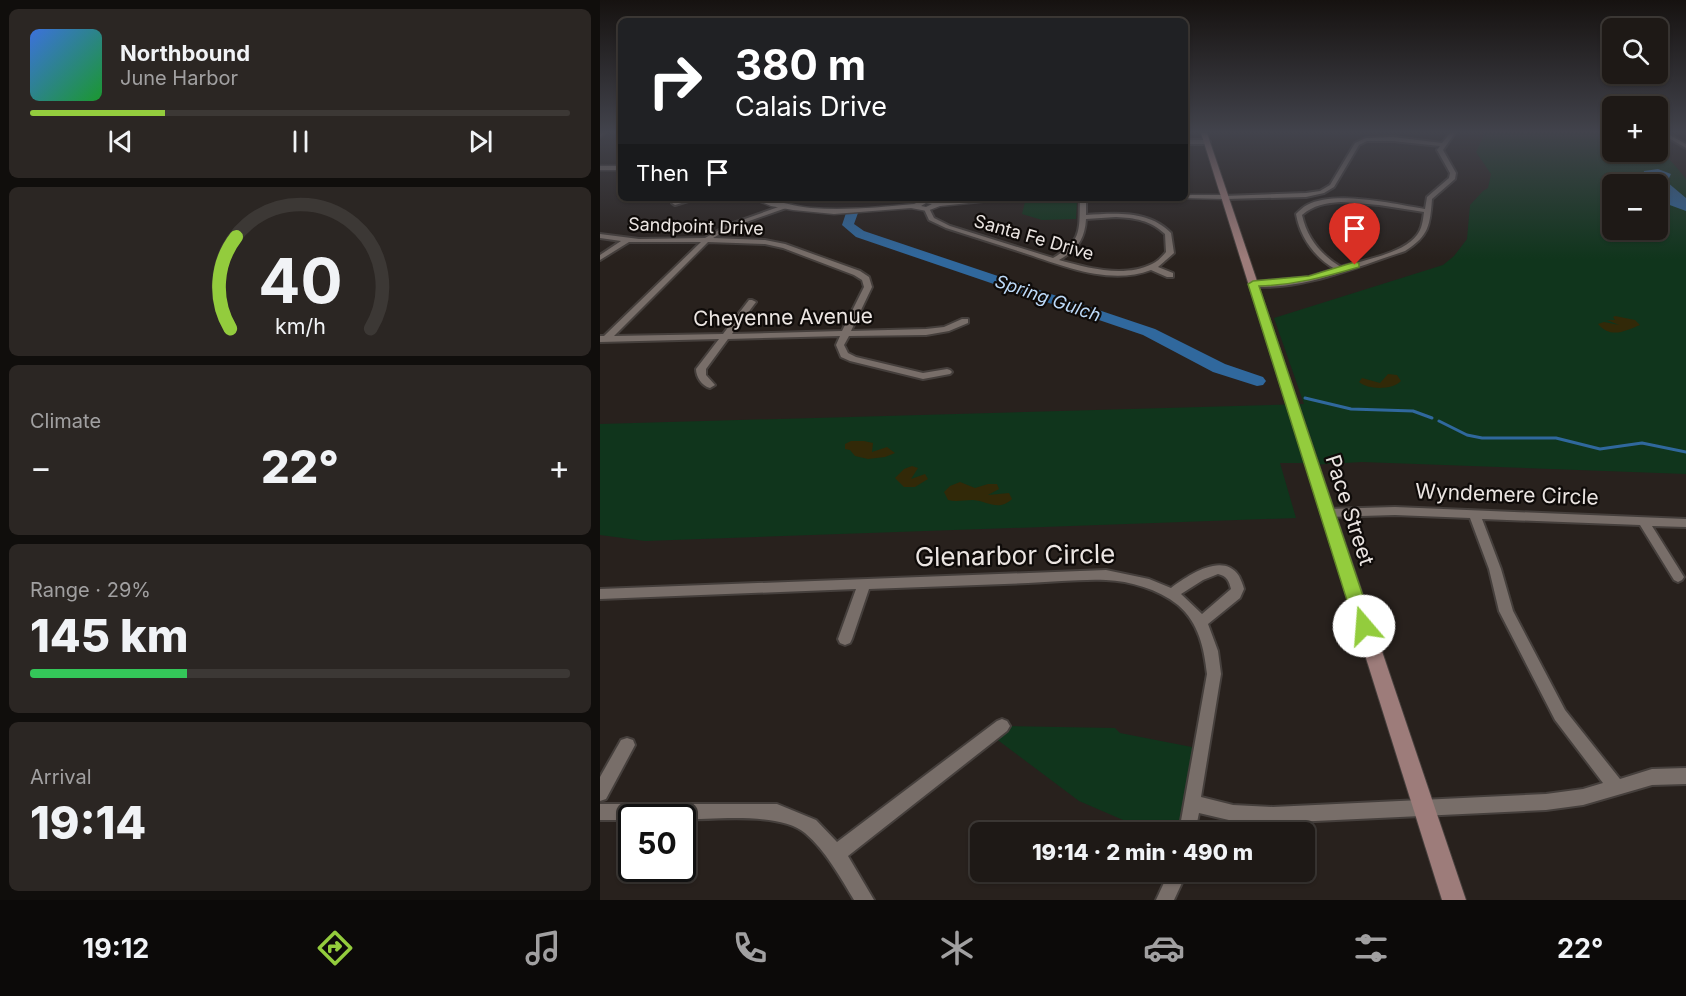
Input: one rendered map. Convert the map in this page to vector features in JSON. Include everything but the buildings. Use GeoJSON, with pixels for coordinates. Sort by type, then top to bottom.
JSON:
{"type":"FeatureCollection","features":[{"type":"Feature","properties":{"kind":"main road","name":"Pace Street"},"geometry":{"type":"LineString","coordinates":[[1218,175],[1454,900]]}},
{"type":"Feature","properties":{"kind":"street"},"geometry":{"type":"LineString","coordinates":[[1188,197],[1300,195],[1322,192],[1332,186],[1339,175]]}},
{"type":"Feature","properties":{"kind":"street"},"geometry":{"type":"LineString","coordinates":[[1253,284],[1289,282],[1340,270],[1403,250],[1416,243],[1426,229],[1429,198],[1448,182],[1452,175]]}},
{"type":"Feature","properties":{"kind":"street"},"geometry":{"type":"LineString","coordinates":[[1340,270],[1316,252],[1300,221],[1299,216],[1304,209],[1320,203],[1347,200],[1428,211]]}},
{"type":"Feature","properties":{"kind":"street"},"geometry":{"type":"LineString","coordinates":[[675,203],[683,201]]}},
{"type":"Feature","properties":{"kind":"street"},"geometry":{"type":"LineString","coordinates":[[765,201],[784,207],[830,210],[968,201]]}},
{"type":"Feature","properties":{"kind":"street"},"geometry":{"type":"LineString","coordinates":[[1054,260],[1078,245],[1083,201]]}},
{"type":"Feature","properties":{"kind":"street","name":"Santa Fe Drive"},"geometry":{"type":"LineString","coordinates":[[926,203],[932,219],[938,224],[1087,270],[1106,273],[1151,267]]}},
{"type":"Feature","properties":{"kind":"street"},"geometry":{"type":"LineString","coordinates":[[602,341],[706,240],[730,226],[784,207]]}},
{"type":"Feature","properties":{"kind":"street","name":"Santa Fe Drive"},"geometry":{"type":"LineString","coordinates":[[1082,217],[1126,216],[1149,221]]}},
{"type":"Feature","properties":{"kind":"street"},"geometry":{"type":"LineString","coordinates":[[1149,221],[1158,216]]}},
{"type":"Feature","properties":{"kind":"street"},"geometry":{"type":"LineString","coordinates":[[1149,221],[1166,230],[1171,247],[1167,257],[1151,267]]}},
{"type":"Feature","properties":{"kind":"street"},"geometry":{"type":"LineString","coordinates":[[979,237],[992,231]]}},
{"type":"Feature","properties":{"kind":"street","name":"Sandpoint Drive"},"geometry":{"type":"LineString","coordinates":[[600,236],[629,239],[751,240],[777,244],[861,275],[868,281],[867,290],[844,334]]}},
{"type":"Feature","properties":{"kind":"street"},"geometry":{"type":"LineString","coordinates":[[600,258],[629,239]]}},
{"type":"Feature","properties":{"kind":"street"},"geometry":{"type":"LineString","coordinates":[[1151,267],[1170,275]]}},
{"type":"Feature","properties":{"kind":"street"},"geometry":{"type":"LineString","coordinates":[[710,385],[701,375],[700,369],[752,302]]}},
{"type":"Feature","properties":{"kind":"street","name":"Cheyenne Avenue"},"geometry":{"type":"LineString","coordinates":[[602,341],[934,332],[965,321]]}},
{"type":"Feature","properties":{"kind":"street"},"geometry":{"type":"LineString","coordinates":[[844,334],[840,350],[853,359],[922,376],[947,372]]}},
{"type":"Feature","properties":{"kind":"street","name":"Wyndemere Circle"},"geometry":{"type":"LineString","coordinates":[[1327,513],[1395,511],[1686,523]]}},
{"type":"Feature","properties":{"kind":"street"},"geometry":{"type":"LineString","coordinates":[[1475,515],[1495,569],[1506,611],[1560,715],[1616,787]]}},
{"type":"Feature","properties":{"kind":"street"},"geometry":{"type":"LineString","coordinates":[[1643,521],[1678,577]]}},
{"type":"Feature","properties":{"kind":"street"},"geometry":{"type":"LineString","coordinates":[[1172,594],[1209,570],[1224,571],[1233,578],[1238,586],[1237,592],[1202,621]]}},
{"type":"Feature","properties":{"kind":"street","name":"Glenarbor Circle"},"geometry":{"type":"LineString","coordinates":[[600,594],[1106,575],[1143,581],[1172,594],[1202,621],[1210,638],[1214,674],[1190,822]]}},
{"type":"Feature","properties":{"kind":"street"},"geometry":{"type":"LineString","coordinates":[[845,639],[864,584]]}},
{"type":"Feature","properties":{"kind":"street"},"geometry":{"type":"LineString","coordinates":[[836,854],[1002,726]]}},
{"type":"Feature","properties":{"kind":"street"},"geometry":{"type":"LineString","coordinates":[[600,793],[627,744]]}},
{"type":"Feature","properties":{"kind":"street"},"geometry":{"type":"LineString","coordinates":[[1194,804],[1233,813],[1273,815],[1566,800],[1652,777],[1686,776]]}},
{"type":"Feature","properties":{"kind":"street"},"geometry":{"type":"LineString","coordinates":[[600,812],[777,813],[794,818],[810,826],[836,854],[865,900]]}},
{"type":"Feature","properties":{"kind":"street"},"geometry":{"type":"LineString","coordinates":[[1166,900],[1174,882]]}},
{"type":"Feature","properties":{"kind":"green space"},"geometry":{"type":"Polygon","coordinates":[[[1491,175],[1602,175],[1602,240],[1668,240],[1668,175],[1683,175],[1686,179],[1686,474],[1362,462],[1311,465],[1310,463],[1280,463],[1296,518],[645,541],[600,535],[600,424],[1304,404],[1274,318],[1443,265],[1454,256],[1467,239],[1470,205],[1488,188],[1491,175]]]}},
{"type":"Feature","properties":{"kind":"green space"},"geometry":{"type":"Polygon","coordinates":[[[1025,202],[1077,202],[1076,219],[1042,220],[1022,214],[1025,202]]]}},
{"type":"Feature","properties":{"kind":"green space"},"geometry":{"type":"Polygon","coordinates":[[[1002,726],[1115,728],[1120,733],[1202,749],[1189,822],[1128,822],[1079,801],[991,735],[1002,726]]]}},
{"type":"Feature","properties":{"kind":"sand"},"geometry":{"type":"Polygon","coordinates":[[[1613,317],[1635,320],[1640,325],[1613,332],[1603,329],[1598,324],[1604,322],[1619,325],[1607,320],[1615,320],[1613,317]]]}},
{"type":"Feature","properties":{"kind":"sand"},"geometry":{"type":"Polygon","coordinates":[[[1388,374],[1397,375],[1401,381],[1392,386],[1380,388],[1359,382],[1362,378],[1380,383],[1388,374]]]}},
{"type":"Feature","properties":{"kind":"sand"},"geometry":{"type":"Polygon","coordinates":[[[851,441],[873,443],[872,452],[887,447],[895,453],[868,459],[855,456],[850,450],[845,449],[845,444],[851,441]]]}},
{"type":"Feature","properties":{"kind":"sand"},"geometry":{"type":"Polygon","coordinates":[[[912,466],[918,468],[911,479],[925,474],[928,479],[915,487],[904,487],[895,478],[904,469],[912,466]]]}},
{"type":"Feature","properties":{"kind":"sand"},"geometry":{"type":"Polygon","coordinates":[[[960,482],[975,488],[997,484],[999,489],[988,495],[1009,493],[1012,499],[1002,505],[973,500],[948,500],[944,492],[950,486],[960,482]]]}},
{"type":"Feature","properties":{"kind":"water"},"geometry":{"type":"Polygon","coordinates":[[[1668,183],[1686,198],[1686,211],[1668,204],[1668,183]]]}},
{"type":"Feature","properties":{"kind":"waterway","name":"Spring Gulch"},"geometry":{"type":"LineString","coordinates":[[852,213],[848,225],[860,234],[1149,332],[1219,368],[1257,381]]}},
{"type":"Feature","properties":{"kind":"waterway"},"geometry":{"type":"LineString","coordinates":[[1305,398],[1351,409],[1413,411],[1432,418]]}},
{"type":"Feature","properties":{"kind":"waterway"},"geometry":{"type":"LineString","coordinates":[[1439,421],[1467,435],[1482,438],[1556,438],[1600,449],[1642,443],[1686,452]]}},
{"type":"Feature","properties":{"kind":"route"},"geometry":{"type":"LineString","coordinates":[[1355,265],[1310,279],[1253,284],[1364,626]]}}]}
